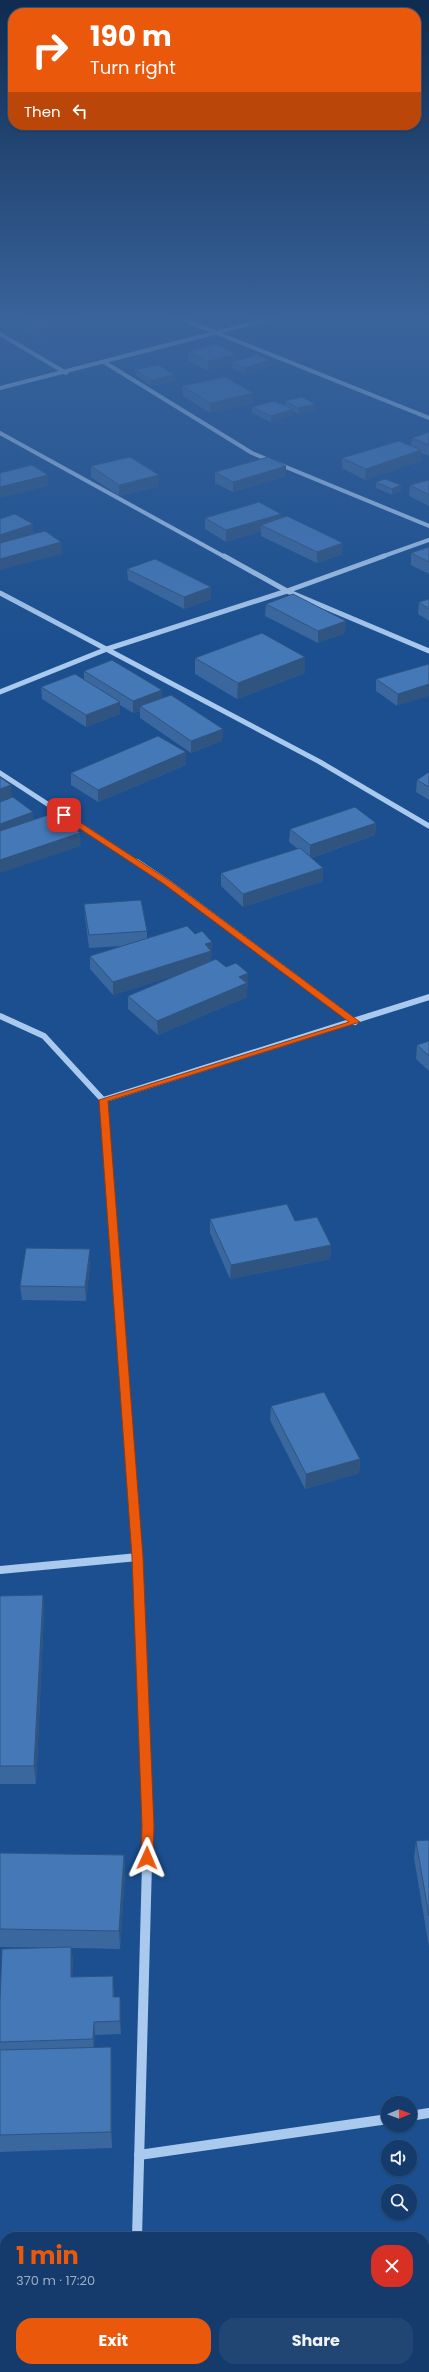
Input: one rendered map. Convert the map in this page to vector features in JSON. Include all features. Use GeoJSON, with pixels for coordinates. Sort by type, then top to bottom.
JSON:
{"type":"FeatureCollection","features":[{"type":"Feature","properties":{"kind":"street"},"geometry":{"type":"LineString","coordinates":[[208,426],[252,453],[429,526]]}},
{"type":"Feature","properties":{"kind":"street"},"geometry":{"type":"LineString","coordinates":[[0,433],[287,591],[429,651]]}},
{"type":"Feature","properties":{"kind":"street"},"geometry":{"type":"LineString","coordinates":[[0,692],[107,649],[287,591],[429,540]]}},
{"type":"Feature","properties":{"kind":"street"},"geometry":{"type":"LineString","coordinates":[[0,593],[320,762],[429,826]]}},
{"type":"Feature","properties":{"kind":"street"},"geometry":{"type":"LineString","coordinates":[[0,773],[167,882],[355,1022]]}},
{"type":"Feature","properties":{"kind":"street"},"geometry":{"type":"LineString","coordinates":[[103,1100],[355,1022],[429,997]]}},
{"type":"Feature","properties":{"kind":"street"},"geometry":{"type":"LineString","coordinates":[[0,1016],[44,1036],[103,1100],[138,1557],[148,1826],[137,2232]]}},
{"type":"Feature","properties":{"kind":"street"},"geometry":{"type":"LineString","coordinates":[[0,1570],[138,1557]]}},
{"type":"Feature","properties":{"kind":"street"},"geometry":{"type":"LineString","coordinates":[[417,2115],[429,2113]]}},
{"type":"Feature","properties":{"kind":"street"},"geometry":{"type":"LineString","coordinates":[[139,2155],[381,2120]]}},
{"type":"Feature","properties":{"kind":"building"},"geometry":{"type":"Polygon","coordinates":[[[429,432],[429,445],[412,438],[429,432]]]}},
{"type":"Feature","properties":{"kind":"building"},"geometry":{"type":"Polygon","coordinates":[[[399,441],[421,450],[366,469],[342,458],[399,441]]]}},
{"type":"Feature","properties":{"kind":"building"},"geometry":{"type":"Polygon","coordinates":[[[130,457],[159,475],[119,485],[91,466],[130,457]]]}},
{"type":"Feature","properties":{"kind":"building"},"geometry":{"type":"Polygon","coordinates":[[[268,457],[286,466],[233,482],[215,472],[268,457]]]}},
{"type":"Feature","properties":{"kind":"building"},"geometry":{"type":"Polygon","coordinates":[[[32,465],[48,475],[0,487],[0,473],[32,465]]]}},
{"type":"Feature","properties":{"kind":"building"},"geometry":{"type":"Polygon","coordinates":[[[385,479],[401,485],[392,489],[376,482],[385,479]]]}},
{"type":"Feature","properties":{"kind":"building"},"geometry":{"type":"Polygon","coordinates":[[[429,480],[429,495],[410,485],[429,480]]]}},
{"type":"Feature","properties":{"kind":"building"},"geometry":{"type":"Polygon","coordinates":[[[259,502],[281,514],[226,530],[205,518],[259,502]]]}},
{"type":"Feature","properties":{"kind":"building"},"geometry":{"type":"Polygon","coordinates":[[[15,514],[33,524],[0,535],[0,519],[15,514]]]}},
{"type":"Feature","properties":{"kind":"building"},"geometry":{"type":"Polygon","coordinates":[[[287,516],[343,543],[317,552],[261,525],[287,516]]]}},
{"type":"Feature","properties":{"kind":"building"},"geometry":{"type":"Polygon","coordinates":[[[45,531],[61,542],[0,559],[0,543],[45,531]]]}},
{"type":"Feature","properties":{"kind":"building"},"geometry":{"type":"Polygon","coordinates":[[[429,547],[429,562],[411,553],[429,547]]]}},
{"type":"Feature","properties":{"kind":"building"},"geometry":{"type":"Polygon","coordinates":[[[155,559],[211,587],[184,597],[127,569],[155,559]]]}},
{"type":"Feature","properties":{"kind":"building"},"geometry":{"type":"Polygon","coordinates":[[[293,594],[346,621],[318,631],[266,604],[293,594]]]}},
{"type":"Feature","properties":{"kind":"building"},"geometry":{"type":"Polygon","coordinates":[[[429,599],[429,609],[419,602],[429,599]]]}},
{"type":"Feature","properties":{"kind":"building"},"geometry":{"type":"Polygon","coordinates":[[[262,633],[305,657],[238,683],[195,658],[262,633]]]}},
{"type":"Feature","properties":{"kind":"building"},"geometry":{"type":"Polygon","coordinates":[[[112,660],[162,690],[133,701],[84,671],[112,660]]]}},
{"type":"Feature","properties":{"kind":"building"},"geometry":{"type":"Polygon","coordinates":[[[429,664],[429,684],[398,694],[376,679],[429,664]]]}},
{"type":"Feature","properties":{"kind":"building"},"geometry":{"type":"Polygon","coordinates":[[[75,674],[120,702],[86,715],[41,687],[75,674]]]}},
{"type":"Feature","properties":{"kind":"building"},"geometry":{"type":"Polygon","coordinates":[[[171,695],[223,729],[191,741],[140,706],[171,695]]]}},
{"type":"Feature","properties":{"kind":"building"},"geometry":{"type":"Polygon","coordinates":[[[158,736],[186,752],[98,790],[71,773],[158,736]]]}},
{"type":"Feature","properties":{"kind":"building"},"geometry":{"type":"Polygon","coordinates":[[[429,772],[429,787],[417,780],[429,772]]]}},
{"type":"Feature","properties":{"kind":"building"},"geometry":{"type":"Polygon","coordinates":[[[0,777],[11,785],[0,789],[0,777]]]}},
{"type":"Feature","properties":{"kind":"building"},"geometry":{"type":"Polygon","coordinates":[[[13,797],[33,812],[0,824],[0,802],[13,797]]]}},
{"type":"Feature","properties":{"kind":"building"},"geometry":{"type":"Polygon","coordinates":[[[355,807],[376,823],[310,845],[290,829],[355,807]]]}},
{"type":"Feature","properties":{"kind":"building"},"geometry":{"type":"Polygon","coordinates":[[[57,812],[80,833],[0,860],[0,831],[57,812]]]}},
{"type":"Feature","properties":{"kind":"building"},"geometry":{"type":"Polygon","coordinates":[[[300,848],[323,868],[243,894],[221,873],[300,848]]]}},
{"type":"Feature","properties":{"kind":"building"},"geometry":{"type":"Polygon","coordinates":[[[141,900],[147,931],[89,935],[84,904],[141,900]]]}},
{"type":"Feature","properties":{"kind":"building"},"geometry":{"type":"Polygon","coordinates":[[[187,926],[195,934],[202,931],[212,942],[205,944],[211,951],[113,982],[90,956],[187,926]]]}},
{"type":"Feature","properties":{"kind":"building"},"geometry":{"type":"Polygon","coordinates":[[[216,959],[226,967],[236,963],[248,973],[239,977],[247,983],[157,1021],[128,996],[216,959]]]}},
{"type":"Feature","properties":{"kind":"building"},"geometry":{"type":"Polygon","coordinates":[[[429,1041],[429,1056],[417,1045],[429,1041]]]}},
{"type":"Feature","properties":{"kind":"building"},"geometry":{"type":"Polygon","coordinates":[[[287,1204],[295,1221],[317,1217],[331,1245],[231,1265],[210,1219],[287,1204]]]}},
{"type":"Feature","properties":{"kind":"building"},"geometry":{"type":"Polygon","coordinates":[[[26,1248],[90,1249],[85,1287],[20,1286],[26,1248]]]}},
{"type":"Feature","properties":{"kind":"building"},"geometry":{"type":"Polygon","coordinates":[[[324,1392],[360,1459],[306,1474],[271,1406],[324,1392]]]}},
{"type":"Feature","properties":{"kind":"building"},"geometry":{"type":"Polygon","coordinates":[[[43,1595],[34,1766],[0,1766],[0,1596],[43,1595]]]}},
{"type":"Feature","properties":{"kind":"building"},"geometry":{"type":"Polygon","coordinates":[[[429,1840],[429,1916],[416,1841],[429,1840]]]}},
{"type":"Feature","properties":{"kind":"building"},"geometry":{"type":"Polygon","coordinates":[[[0,1853],[124,1855],[119,1931],[0,1929],[0,1853]]]}},
{"type":"Feature","properties":{"kind":"building"},"geometry":{"type":"Polygon","coordinates":[[[71,1947],[71,1977],[113,1976],[113,1997],[120,1997],[120,2021],[94,2022],[93,2039],[0,2042],[2,1949],[71,1947]]]}},
{"type":"Feature","properties":{"kind":"building"},"geometry":{"type":"Polygon","coordinates":[[[111,2047],[111,2132],[0,2135],[0,2050],[111,2047]]]}},
{"type":"Feature","properties":{"kind":"route"},"geometry":{"type":"LineString","coordinates":[[64,815],[167,882],[355,1022],[103,1100],[138,1557],[148,1826],[147,1858]]}}]}
